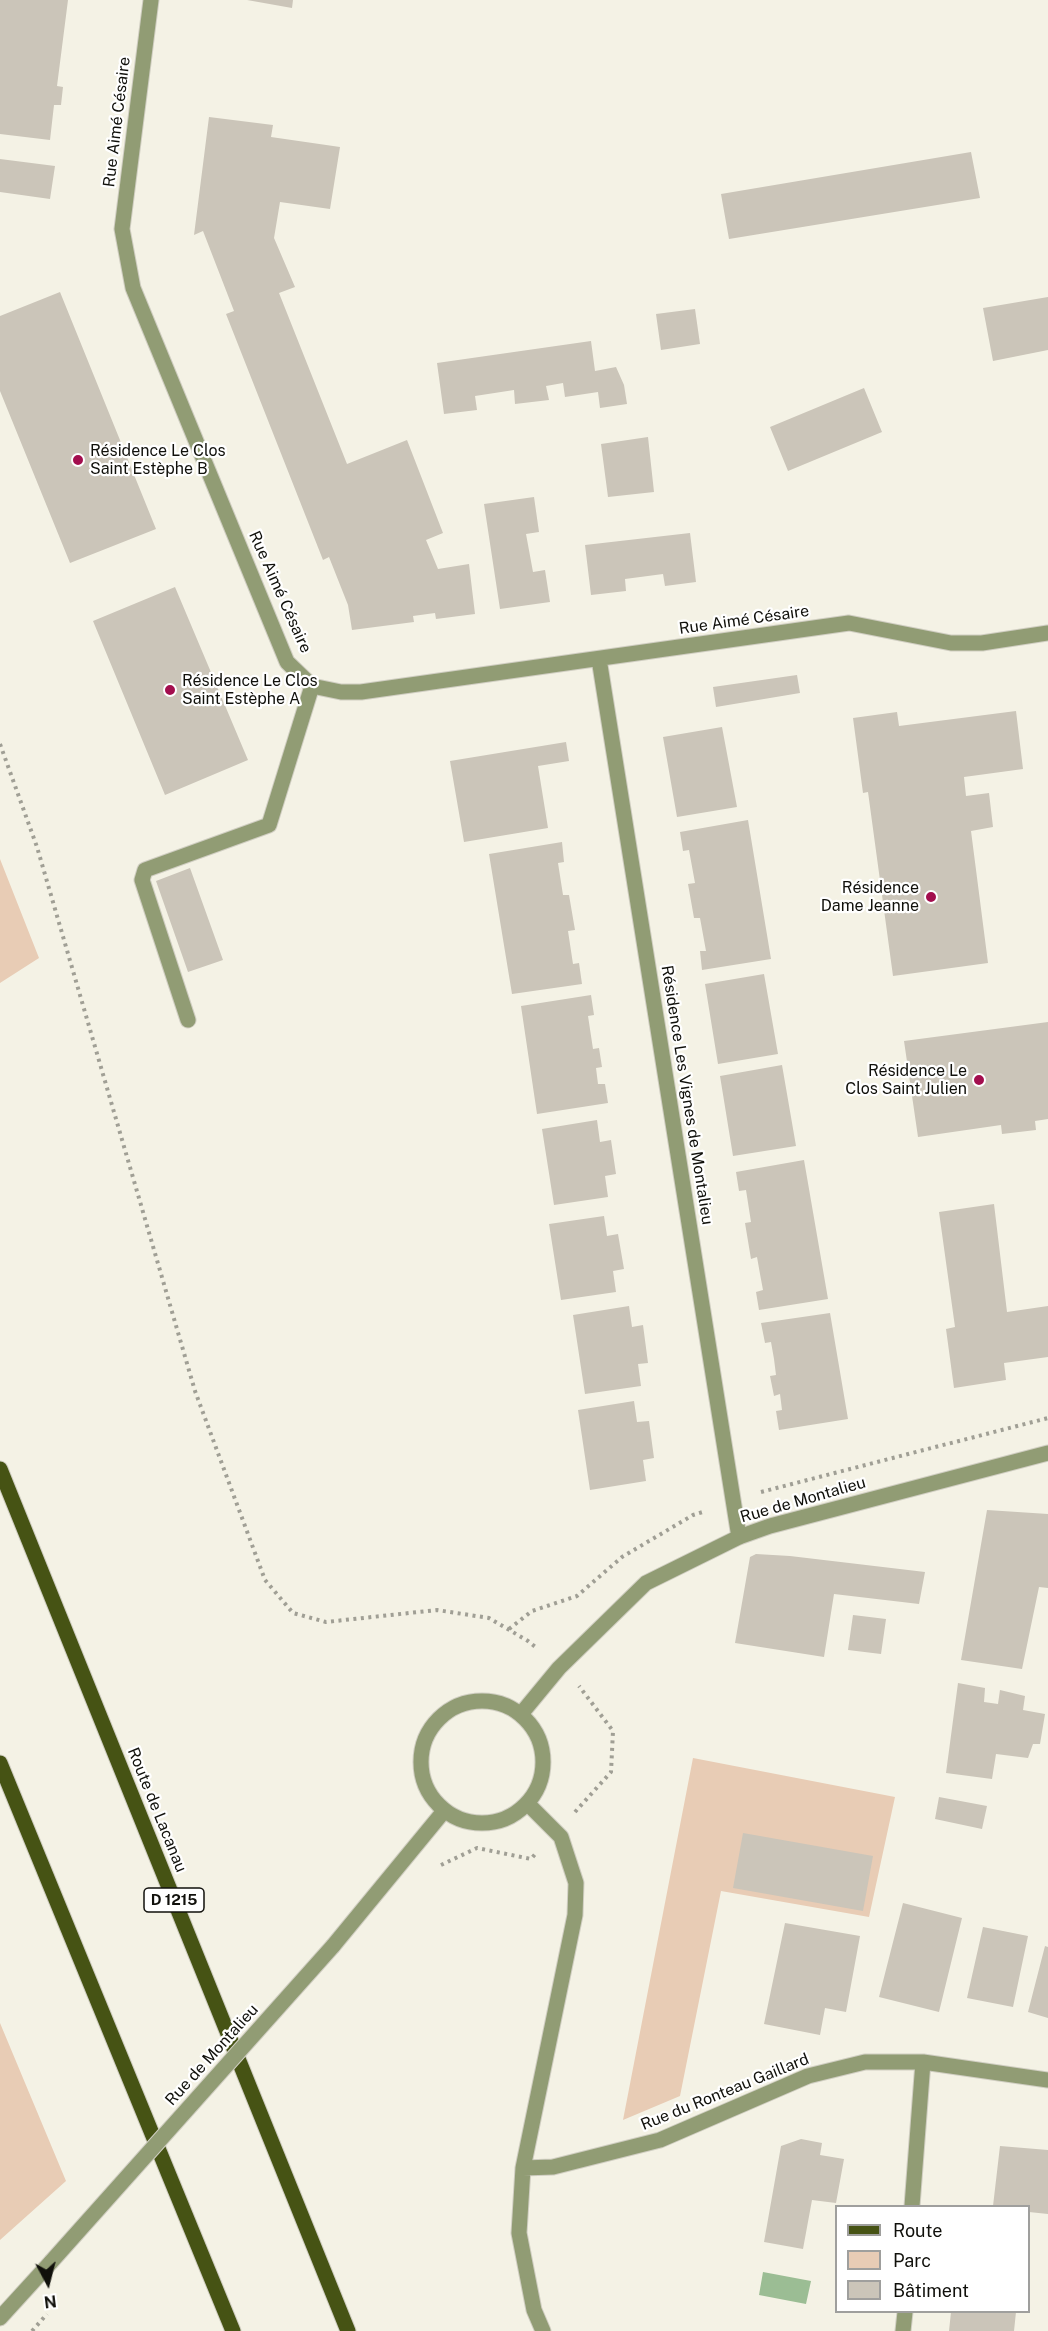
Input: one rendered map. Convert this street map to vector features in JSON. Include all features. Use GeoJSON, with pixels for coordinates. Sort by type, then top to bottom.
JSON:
{"type":"FeatureCollection","features":[{"type":"Feature","properties":{"kind":"main road","name":"Route de Lacanau"},"geometry":{"type":"LineString","coordinates":[[0,1469],[348,2331]]}},
{"type":"Feature","properties":{"kind":"main road"},"geometry":{"type":"LineString","coordinates":[[0,1763],[233,2331]]}},
{"type":"Feature","properties":{"kind":"street","name":"Rue Aimé Césaire"},"geometry":{"type":"LineString","coordinates":[[151,0],[122,229],[133,288],[287,662],[312,686],[341,692],[362,692],[849,623],[951,643],[982,643],[1048,633]]}},
{"type":"Feature","properties":{"kind":"street","name":"Résidence Les Vignes de Montalieu"},"geometry":{"type":"LineString","coordinates":[[599,659],[739,1537]]}},
{"type":"Feature","properties":{"kind":"street"},"geometry":{"type":"LineString","coordinates":[[188,1020],[142,880],[145,870],[269,825],[312,686]]}},
{"type":"Feature","properties":{"kind":"street","name":"Rue de Montalieu"},"geometry":{"type":"LineString","coordinates":[[521,1714],[559,1668],[646,1583],[739,1537],[770,1526],[1048,1453]]}},
{"type":"Feature","properties":{"kind":"street"},"geometry":{"type":"LineString","coordinates":[[485,1701],[504,1705],[521,1714],[534,1729],[542,1748],[543,1768],[538,1787],[528,1804],[513,1815],[496,1822],[478,1824],[460,1820],[444,1811],[431,1797],[422,1779],[420,1760],[424,1741],[434,1724],[447,1711],[466,1703],[485,1701]]}},
{"type":"Feature","properties":{"kind":"street"},"geometry":{"type":"LineString","coordinates":[[528,1804],[561,1837],[576,1883],[574,1915],[523,2168],[519,2233],[534,2310],[543,2331]]}},
{"type":"Feature","properties":{"kind":"street","name":"Rue de Montalieu"},"geometry":{"type":"LineString","coordinates":[[0,2318],[333,1946],[444,1811]]}},
{"type":"Feature","properties":{"kind":"street","name":"Rue du Ronteau Gaillard"},"geometry":{"type":"LineString","coordinates":[[523,2168],[553,2167],[660,2140],[808,2076],[865,2062],[923,2062],[1048,2080]]}},
{"type":"Feature","properties":{"kind":"street"},"geometry":{"type":"LineString","coordinates":[[912,2205],[923,2062]]}},
{"type":"Feature","properties":{"kind":"street"},"geometry":{"type":"LineString","coordinates":[[903,2331],[905,2313]]}},
{"type":"Feature","properties":{"kind":"path"},"geometry":{"type":"LineString","coordinates":[[0,744],[38,847],[195,1391],[265,1580],[293,1613],[326,1622],[437,1610],[489,1618],[528,1641],[585,1691],[614,1731],[611,1772],[531,1859],[477,1848],[443,1863]]}},
{"type":"Feature","properties":{"kind":"green space"},"geometry":{"type":"Polygon","coordinates":[[[0,859],[39,958],[0,983],[0,859]]]}},
{"type":"Feature","properties":{"kind":"green space"},"geometry":{"type":"Polygon","coordinates":[[[693,1758],[895,1797],[869,1917],[721,1891],[680,2096],[623,2120],[693,1758]]]}},
{"type":"Feature","properties":{"kind":"green space"},"geometry":{"type":"Polygon","coordinates":[[[0,2023],[66,2181],[0,2240],[0,2023]]]}},
{"type":"Feature","properties":{"kind":"shaded area"},"geometry":{"type":"Polygon","coordinates":[[[763,2272],[811,2281],[806,2304],[759,2295],[763,2272]]]}},
{"type":"Feature","properties":{"kind":"building"},"geometry":{"type":"Polygon","coordinates":[[[0,0],[68,0],[57,86],[63,87],[61,105],[54,105],[50,140],[0,134],[0,0]]]}},
{"type":"Feature","properties":{"kind":"building"},"geometry":{"type":"Polygon","coordinates":[[[247,0],[293,0],[292,8],[247,0]]]}},
{"type":"Feature","properties":{"kind":"building"},"geometry":{"type":"Polygon","coordinates":[[[209,117],[273,125],[271,137],[340,147],[330,209],[280,202],[274,238],[295,287],[279,293],[347,464],[407,440],[443,533],[426,540],[438,569],[469,564],[475,614],[436,619],[435,613],[413,616],[414,622],[352,630],[348,605],[329,557],[323,560],[226,314],[234,311],[203,231],[194,235],[209,117]]]}},
{"type":"Feature","properties":{"kind":"building"},"geometry":{"type":"Polygon","coordinates":[[[971,152],[980,198],[729,239],[721,194],[971,152]]]}},
{"type":"Feature","properties":{"kind":"building"},"geometry":{"type":"Polygon","coordinates":[[[0,159],[55,166],[50,199],[0,192],[0,159]]]}},
{"type":"Feature","properties":{"kind":"building","name":"Résidence Le Clos Saint Estèphe B"},"geometry":{"type":"Polygon","coordinates":[[[60,292],[156,529],[70,563],[0,391],[0,316],[60,292]]]}},
{"type":"Feature","properties":{"kind":"building"},"geometry":{"type":"Polygon","coordinates":[[[1048,297],[1048,350],[993,361],[983,308],[1048,297]]]}},
{"type":"Feature","properties":{"kind":"building"},"geometry":{"type":"Polygon","coordinates":[[[695,309],[700,344],[661,350],[656,314],[695,309]]]}},
{"type":"Feature","properties":{"kind":"building"},"geometry":{"type":"Polygon","coordinates":[[[591,341],[595,371],[616,367],[624,385],[627,404],[600,408],[598,392],[565,397],[563,383],[546,386],[549,400],[515,404],[514,390],[475,396],[477,410],[444,414],[437,363],[591,341]]]}},
{"type":"Feature","properties":{"kind":"building"},"geometry":{"type":"Polygon","coordinates":[[[864,388],[882,432],[788,471],[770,427],[864,388]]]}},
{"type":"Feature","properties":{"kind":"building"},"geometry":{"type":"Polygon","coordinates":[[[648,437],[654,492],[608,497],[601,444],[648,437]]]}},
{"type":"Feature","properties":{"kind":"building"},"geometry":{"type":"Polygon","coordinates":[[[534,497],[539,532],[526,534],[533,572],[545,570],[550,602],[500,609],[484,504],[534,497]]]}},
{"type":"Feature","properties":{"kind":"building"},"geometry":{"type":"Polygon","coordinates":[[[690,533],[696,582],[665,586],[663,574],[625,579],[626,591],[591,595],[585,545],[690,533]]]}},
{"type":"Feature","properties":{"kind":"building","name":"Résidence Le Clos Saint Estèphe A"},"geometry":{"type":"Polygon","coordinates":[[[175,587],[248,760],[165,795],[93,621],[175,587]]]}},
{"type":"Feature","properties":{"kind":"building"},"geometry":{"type":"Polygon","coordinates":[[[797,675],[800,693],[716,707],[713,687],[797,675]]]}},
{"type":"Feature","properties":{"kind":"building","name":"Résidence Dame Jeanne"},"geometry":{"type":"Polygon","coordinates":[[[1016,711],[1023,769],[964,777],[966,796],[989,793],[993,827],[971,831],[988,963],[893,976],[868,792],[863,793],[853,718],[897,712],[899,726],[1016,711]]]}},
{"type":"Feature","properties":{"kind":"building"},"geometry":{"type":"Polygon","coordinates":[[[722,727],[737,807],[677,817],[663,737],[722,727]]]}},
{"type":"Feature","properties":{"kind":"building"},"geometry":{"type":"Polygon","coordinates":[[[566,742],[569,761],[538,766],[548,828],[464,842],[450,761],[566,742]]]}},
{"type":"Feature","properties":{"kind":"building"},"geometry":{"type":"Polygon","coordinates":[[[748,820],[771,959],[702,970],[700,951],[706,951],[700,918],[694,918],[688,884],[695,883],[689,850],[683,851],[680,832],[748,820]]]}},
{"type":"Feature","properties":{"kind":"building"},"geometry":{"type":"Polygon","coordinates":[[[562,842],[564,862],[558,863],[563,895],[569,895],[575,930],[568,931],[573,964],[579,963],[582,984],[512,994],[489,854],[562,842]]]}},
{"type":"Feature","properties":{"kind":"building"},"geometry":{"type":"Polygon","coordinates":[[[190,868],[223,960],[188,972],[156,881],[190,868]]]}},
{"type":"Feature","properties":{"kind":"building"},"geometry":{"type":"Polygon","coordinates":[[[764,974],[778,1054],[718,1064],[705,984],[764,974]]]}},
{"type":"Feature","properties":{"kind":"building"},"geometry":{"type":"Polygon","coordinates":[[[591,995],[594,1015],[588,1016],[593,1049],[599,1048],[602,1067],[596,1068],[598,1084],[605,1084],[608,1103],[537,1114],[521,1006],[591,995]]]}},
{"type":"Feature","properties":{"kind":"building","name":"Résidence Le Clos Saint Julien"},"geometry":{"type":"Polygon","coordinates":[[[1048,1022],[1048,1119],[1035,1121],[1036,1130],[1002,1134],[1001,1125],[918,1137],[904,1041],[1048,1022]]]}},
{"type":"Feature","properties":{"kind":"building"},"geometry":{"type":"Polygon","coordinates":[[[782,1065],[796,1146],[733,1156],[720,1076],[782,1065]]]}},
{"type":"Feature","properties":{"kind":"building"},"geometry":{"type":"Polygon","coordinates":[[[597,1120],[600,1142],[611,1140],[616,1174],[605,1176],[608,1197],[554,1205],[542,1129],[597,1120]]]}},
{"type":"Feature","properties":{"kind":"building"},"geometry":{"type":"Polygon","coordinates":[[[804,1160],[828,1299],[759,1310],[756,1292],[763,1290],[757,1257],[751,1259],[745,1223],[751,1222],[746,1190],[739,1191],[736,1172],[804,1160]]]}},
{"type":"Feature","properties":{"kind":"building"},"geometry":{"type":"Polygon","coordinates":[[[994,1204],[1007,1312],[1048,1306],[1048,1357],[1004,1363],[1006,1380],[954,1388],[946,1329],[955,1327],[939,1212],[994,1204]]]}},
{"type":"Feature","properties":{"kind":"building"},"geometry":{"type":"Polygon","coordinates":[[[604,1216],[607,1236],[618,1234],[624,1269],[613,1271],[616,1292],[561,1300],[549,1224],[604,1216]]]}},
{"type":"Feature","properties":{"kind":"building"},"geometry":{"type":"Polygon","coordinates":[[[629,1306],[632,1327],[643,1325],[648,1363],[638,1364],[641,1386],[585,1394],[573,1315],[629,1306]]]}},
{"type":"Feature","properties":{"kind":"building"},"geometry":{"type":"Polygon","coordinates":[[[830,1313],[848,1419],[779,1430],[776,1411],[782,1410],[780,1394],[774,1396],[770,1376],[776,1375],[771,1342],[765,1343],[761,1323],[830,1313]]]}},
{"type":"Feature","properties":{"kind":"building"},"geometry":{"type":"Polygon","coordinates":[[[634,1401],[637,1422],[649,1421],[654,1458],[643,1460],[646,1481],[590,1490],[578,1410],[634,1401]]]}},
{"type":"Feature","properties":{"kind":"building"},"geometry":{"type":"Polygon","coordinates":[[[987,1510],[1048,1514],[1048,1588],[1039,1587],[1022,1669],[961,1660],[987,1510]]]}},
{"type":"Feature","properties":{"kind":"building"},"geometry":{"type":"Polygon","coordinates":[[[756,1554],[925,1572],[919,1604],[834,1594],[824,1657],[735,1643],[750,1557],[756,1554]]]}},
{"type":"Feature","properties":{"kind":"building"},"geometry":{"type":"Polygon","coordinates":[[[853,1615],[886,1619],[881,1654],[848,1650],[853,1615]]]}},
{"type":"Feature","properties":{"kind":"building"},"geometry":{"type":"Polygon","coordinates":[[[958,1683],[985,1688],[984,1702],[998,1704],[1000,1690],[1025,1696],[1023,1710],[1045,1714],[1040,1744],[1033,1744],[1028,1758],[996,1754],[992,1779],[946,1773],[958,1683]]]}},
{"type":"Feature","properties":{"kind":"building"},"geometry":{"type":"Polygon","coordinates":[[[939,1797],[987,1806],[982,1829],[935,1819],[939,1797]]]}},
{"type":"Feature","properties":{"kind":"building"},"geometry":{"type":"Polygon","coordinates":[[[743,1833],[873,1856],[863,1911],[733,1888],[743,1833]]]}},
{"type":"Feature","properties":{"kind":"building"},"geometry":{"type":"Polygon","coordinates":[[[903,1903],[962,1918],[939,2012],[879,1997],[903,1903]]]}},
{"type":"Feature","properties":{"kind":"building"},"geometry":{"type":"Polygon","coordinates":[[[785,1923],[860,1936],[846,2012],[825,2008],[820,2035],[764,2024],[785,1923]]]}},
{"type":"Feature","properties":{"kind":"building"},"geometry":{"type":"Polygon","coordinates":[[[983,1927],[1028,1936],[1013,2007],[967,1998],[983,1927]]]}},
{"type":"Feature","properties":{"kind":"building"},"geometry":{"type":"Polygon","coordinates":[[[1045,1946],[1048,1947],[1048,2018],[1028,2012],[1045,1946]]]}},
{"type":"Feature","properties":{"kind":"building"},"geometry":{"type":"Polygon","coordinates":[[[801,2139],[822,2143],[820,2155],[844,2159],[836,2203],[812,2200],[803,2249],[764,2242],[781,2146],[801,2139]]]}},
{"type":"Feature","properties":{"kind":"building"},"geometry":{"type":"Polygon","coordinates":[[[1000,2146],[1048,2150],[1048,2214],[1030,2212],[1030,2205],[993,2205],[1000,2146]]]}},
{"type":"Feature","properties":{"kind":"building"},"geometry":{"type":"Polygon","coordinates":[[[951,2313],[1016,2313],[1014,2331],[949,2331],[951,2313]]]}},
{"type":"Feature","properties":{"kind":"place","name":"Résidence Le Clos Saint Estèphe B"},"geometry":{"type":"Point","coordinates":[78,460]}},
{"type":"Feature","properties":{"kind":"place","name":"Résidence Le Clos Saint Estèphe A"},"geometry":{"type":"Point","coordinates":[170,690]}},
{"type":"Feature","properties":{"kind":"place","name":"Résidence Dame Jeanne"},"geometry":{"type":"Point","coordinates":[931,897]}},
{"type":"Feature","properties":{"kind":"place","name":"Résidence Le Clos Saint Julien"},"geometry":{"type":"Point","coordinates":[979,1080]}}]}
